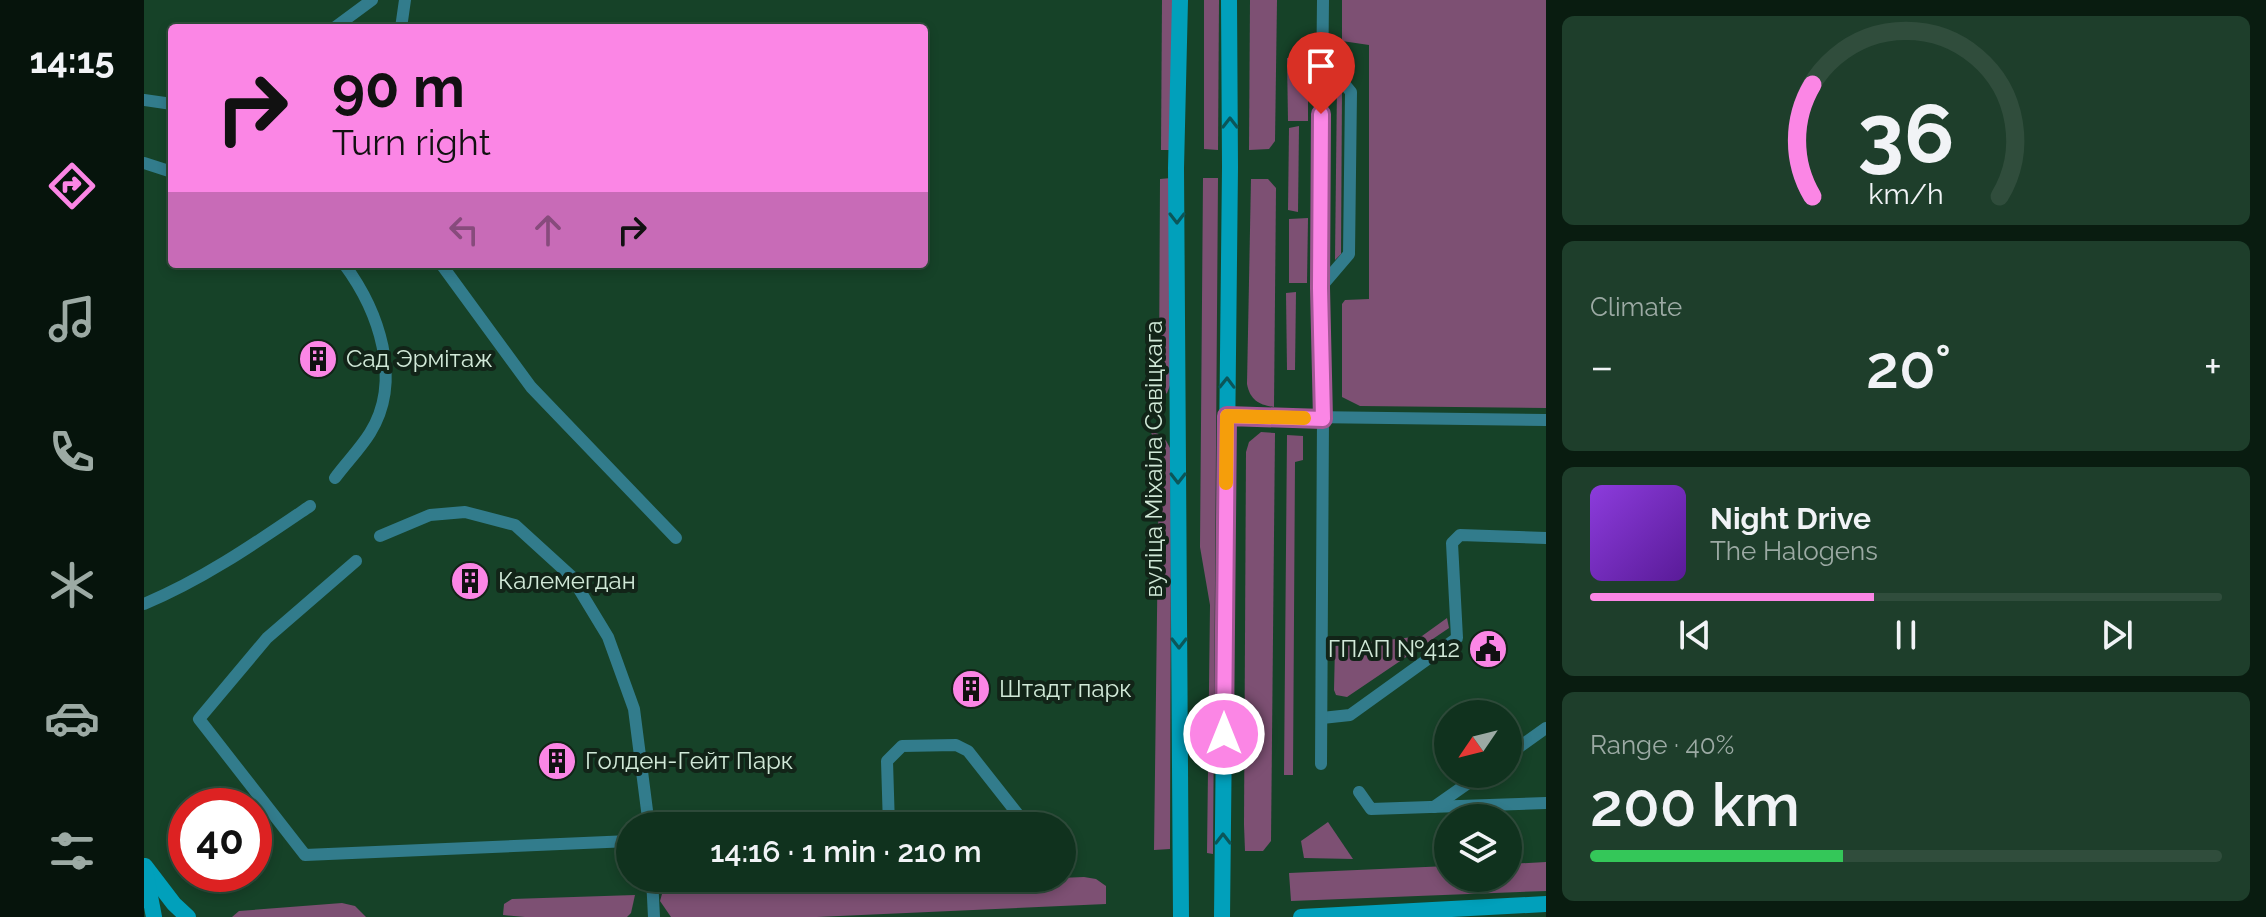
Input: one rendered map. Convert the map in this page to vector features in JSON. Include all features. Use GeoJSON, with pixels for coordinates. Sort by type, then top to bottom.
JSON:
{"type":"FeatureCollection","features":[{"type":"Feature","properties":{"kind":"street","name":"вуліца Міхаіла Савіцкага"},"geometry":{"type":"LineString","coordinates":[[1180,0],[1176,168],[1181,917]]}},
{"type":"Feature","properties":{"kind":"street"},"geometry":{"type":"LineString","coordinates":[[1222,917],[1229,0]]}},
{"type":"Feature","properties":{"kind":"street"},"geometry":{"type":"LineString","coordinates":[[144,866],[154,917]]}},
{"type":"Feature","properties":{"kind":"street"},"geometry":{"type":"LineString","coordinates":[[144,866],[188,917]]}},
{"type":"Feature","properties":{"kind":"street"},"geometry":{"type":"LineString","coordinates":[[1301,917],[1546,904]]}},
{"type":"Feature","properties":{"kind":"lane"},"geometry":{"type":"LineString","coordinates":[[339,24],[372,0]]}},
{"type":"Feature","properties":{"kind":"lane"},"geometry":{"type":"LineString","coordinates":[[402,24],[405,0]]}},
{"type":"Feature","properties":{"kind":"lane"},"geometry":{"type":"LineString","coordinates":[[1321,764],[1323,0]]}},
{"type":"Feature","properties":{"kind":"lane"},"geometry":{"type":"LineString","coordinates":[[1320,288],[1349,254],[1351,106],[1351,92],[1321,57]]}},
{"type":"Feature","properties":{"kind":"lane"},"geometry":{"type":"LineString","coordinates":[[144,100],[168,103]]}},
{"type":"Feature","properties":{"kind":"lane"},"geometry":{"type":"LineString","coordinates":[[144,163],[168,171]]}},
{"type":"Feature","properties":{"kind":"lane"},"geometry":{"type":"LineString","coordinates":[[335,478],[370,432],[386,394],[384,344],[360,285],[347,268]]}},
{"type":"Feature","properties":{"kind":"lane"},"geometry":{"type":"LineString","coordinates":[[444,268],[531,387],[676,538]]}},
{"type":"Feature","properties":{"kind":"lane"},"geometry":{"type":"LineString","coordinates":[[1227,416],[1546,420]]}},
{"type":"Feature","properties":{"kind":"lane"},"geometry":{"type":"LineString","coordinates":[[144,604],[221,565],[310,506]]}},
{"type":"Feature","properties":{"kind":"lane"},"geometry":{"type":"LineString","coordinates":[[380,536],[430,515],[465,512],[515,525],[571,576],[608,637],[634,709],[647,812]]}},
{"type":"Feature","properties":{"kind":"lane"},"geometry":{"type":"LineString","coordinates":[[1322,718],[1350,715],[1457,638],[1452,543],[1460,535],[1546,538]]}},
{"type":"Feature","properties":{"kind":"lane"},"geometry":{"type":"LineString","coordinates":[[356,561],[267,638],[199,719],[305,855],[616,842]]}},
{"type":"Feature","properties":{"kind":"lane"},"geometry":{"type":"LineString","coordinates":[[1522,745],[1546,728]]}},
{"type":"Feature","properties":{"kind":"lane"},"geometry":{"type":"LineString","coordinates":[[889,812],[887,761],[902,746],[956,745],[968,751],[1016,812]]}},
{"type":"Feature","properties":{"kind":"lane"},"geometry":{"type":"LineString","coordinates":[[1438,804],[1461,788]]}},
{"type":"Feature","properties":{"kind":"lane"},"geometry":{"type":"LineString","coordinates":[[1359,792],[1371,809],[1434,807]]}},
{"type":"Feature","properties":{"kind":"lane"},"geometry":{"type":"LineString","coordinates":[[1518,804],[1546,803]]}},
{"type":"Feature","properties":{"kind":"lane"},"geometry":{"type":"LineString","coordinates":[[653,892],[654,917]]}},
{"type":"Feature","properties":{"kind":"shaded area"},"geometry":{"type":"Polygon","coordinates":[[[1162,0],[1173,0],[1173,150],[1161,150],[1162,0]]]}},
{"type":"Feature","properties":{"kind":"shaded area"},"geometry":{"type":"Polygon","coordinates":[[[1204,0],[1219,0],[1218,150],[1204,149],[1204,0]]]}},
{"type":"Feature","properties":{"kind":"shaded area"},"geometry":{"type":"Polygon","coordinates":[[[1250,0],[1277,0],[1275,141],[1269,149],[1249,150],[1250,0]]]}},
{"type":"Feature","properties":{"kind":"shaded area"},"geometry":{"type":"Polygon","coordinates":[[[1342,0],[1546,0],[1546,408],[1360,406],[1342,397],[1342,304],[1345,300],[1369,299],[1369,45],[1342,41],[1342,0]]]}},
{"type":"Feature","properties":{"kind":"shaded area"},"geometry":{"type":"Polygon","coordinates":[[[1287,58],[1308,58],[1308,121],[1288,121],[1287,58]]]}},
{"type":"Feature","properties":{"kind":"shaded area"},"geometry":{"type":"Polygon","coordinates":[[[1337,84],[1342,89],[1341,254],[1335,260],[1337,84]]]}},
{"type":"Feature","properties":{"kind":"shaded area"},"geometry":{"type":"Polygon","coordinates":[[[1299,126],[1298,212],[1288,210],[1289,128],[1299,126]]]}},
{"type":"Feature","properties":{"kind":"shaded area"},"geometry":{"type":"Polygon","coordinates":[[[1171,178],[1171,383],[1167,393],[1154,403],[1159,375],[1160,179],[1171,178]]]}},
{"type":"Feature","properties":{"kind":"shaded area"},"geometry":{"type":"Polygon","coordinates":[[[1203,178],[1218,178],[1213,854],[1207,853],[1210,605],[1200,547],[1203,178]]]}},
{"type":"Feature","properties":{"kind":"shaded area"},"geometry":{"type":"Polygon","coordinates":[[[1251,179],[1268,179],[1276,188],[1274,407],[1256,401],[1247,384],[1251,179]]]}},
{"type":"Feature","properties":{"kind":"shaded area"},"geometry":{"type":"Polygon","coordinates":[[[1308,218],[1307,283],[1289,283],[1289,219],[1308,218]]]}},
{"type":"Feature","properties":{"kind":"shaded area"},"geometry":{"type":"Polygon","coordinates":[[[1296,292],[1295,370],[1287,370],[1286,293],[1296,292]]]}},
{"type":"Feature","properties":{"kind":"shaded area"},"geometry":{"type":"Polygon","coordinates":[[[1151,432],[1163,435],[1170,448],[1171,514],[1170,849],[1154,850],[1159,458],[1151,432]]]}},
{"type":"Feature","properties":{"kind":"shaded area"},"geometry":{"type":"Polygon","coordinates":[[[1261,432],[1275,433],[1271,841],[1263,851],[1245,851],[1246,452],[1249,442],[1261,432]]]}},
{"type":"Feature","properties":{"kind":"shaded area"},"geometry":{"type":"Polygon","coordinates":[[[1287,435],[1303,436],[1303,460],[1295,462],[1293,775],[1284,775],[1287,435]]]}},
{"type":"Feature","properties":{"kind":"shaded area"},"geometry":{"type":"Polygon","coordinates":[[[1447,618],[1449,628],[1347,697],[1336,695],[1335,646],[1422,636],[1447,618]]]}},
{"type":"Feature","properties":{"kind":"shaded area"},"geometry":{"type":"Polygon","coordinates":[[[1328,822],[1353,859],[1304,858],[1301,841],[1328,822]]]}},
{"type":"Feature","properties":{"kind":"shaded area"},"geometry":{"type":"Polygon","coordinates":[[[1546,862],[1546,891],[1522,892],[1522,863],[1546,862]]]}},
{"type":"Feature","properties":{"kind":"shaded area"},"geometry":{"type":"Polygon","coordinates":[[[1434,867],[1434,892],[1520,892],[1291,901],[1289,873],[1434,867]]]}},
{"type":"Feature","properties":{"kind":"shaded area"},"geometry":{"type":"Polygon","coordinates":[[[1076,877],[1096,879],[1106,886],[1106,904],[817,917],[671,917],[660,901],[662,894],[712,892],[1076,892],[1076,877]]]}},
{"type":"Feature","properties":{"kind":"shaded area"},"geometry":{"type":"Polygon","coordinates":[[[635,895],[627,917],[503,915],[504,904],[512,899],[635,895]]]}},
{"type":"Feature","properties":{"kind":"shaded area"},"geometry":{"type":"Polygon","coordinates":[[[342,903],[355,906],[366,917],[232,917],[239,911],[342,903]]]}},
{"type":"Feature","properties":{"kind":"slow traffic"},"geometry":{"type":"LineString","coordinates":[[1226,483],[1227,416],[1304,418]]}},
{"type":"Feature","properties":{"kind":"place","name":"Сад Эрмітаж"},"geometry":{"type":"Point","coordinates":[318,359]}},
{"type":"Feature","properties":{"kind":"place","name":"Калемегдан"},"geometry":{"type":"Point","coordinates":[470,581]}},
{"type":"Feature","properties":{"kind":"place","name":"ГПАП №412"},"geometry":{"type":"Point","coordinates":[1488,649]}},
{"type":"Feature","properties":{"kind":"place","name":"Штадт парк"},"geometry":{"type":"Point","coordinates":[971,689]}},
{"type":"Feature","properties":{"kind":"place","name":"Голден-Гейт Парк"},"geometry":{"type":"Point","coordinates":[557,761]}},
{"type":"Feature","properties":{"kind":"route"},"geometry":{"type":"LineString","coordinates":[[1224,734],[1227,416],[1323,419],[1321,114]]}}]}
